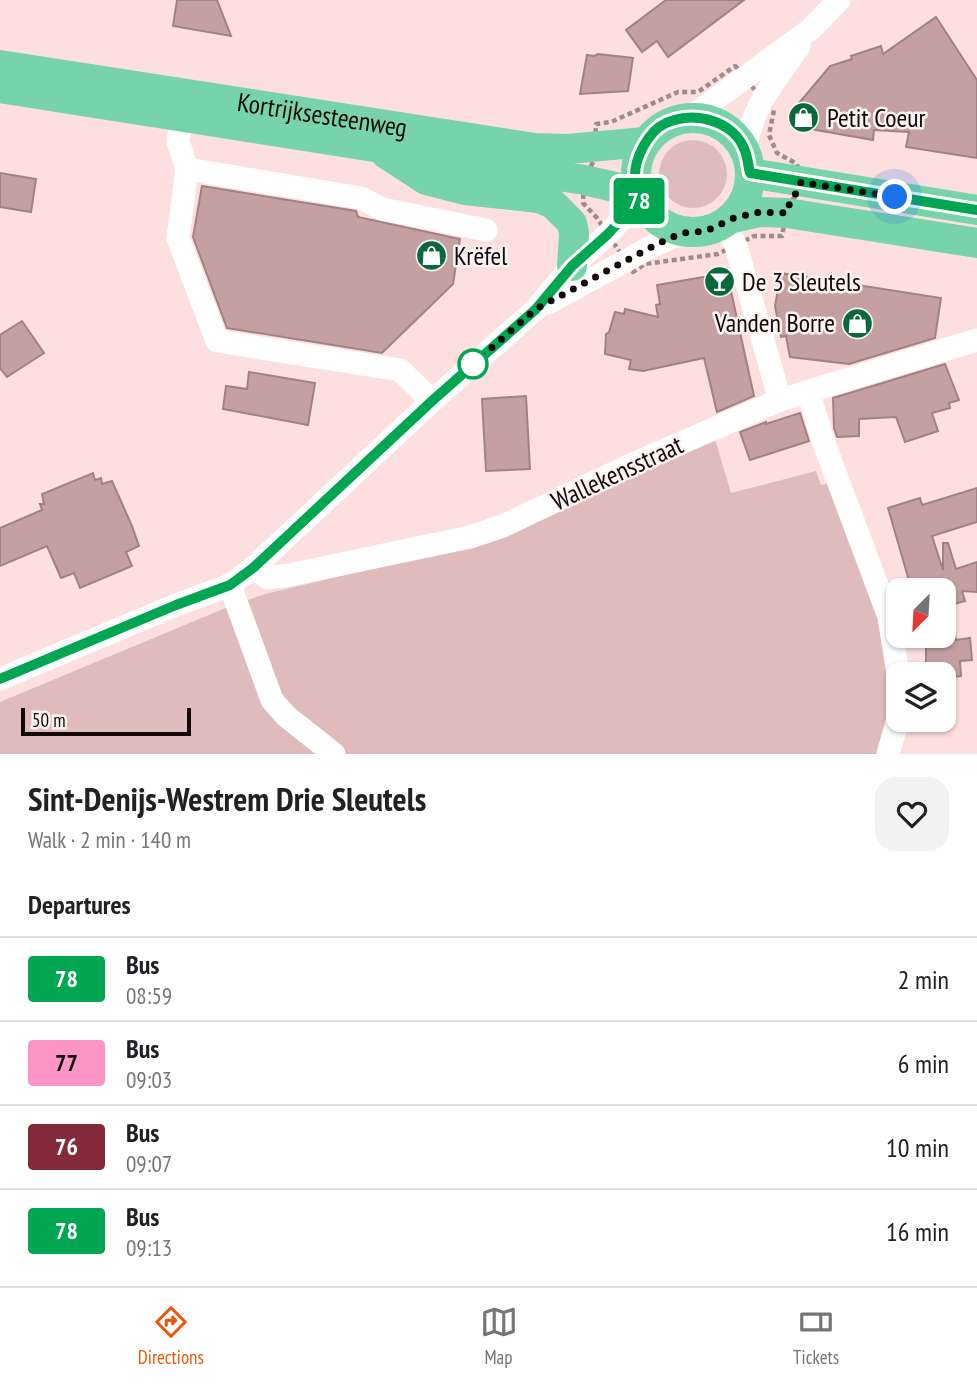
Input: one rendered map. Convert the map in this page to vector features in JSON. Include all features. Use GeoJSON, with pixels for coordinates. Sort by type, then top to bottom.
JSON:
{"type":"FeatureCollection","features":[{"type":"Feature","properties":{"kind":"main road","name":"Kortrijksesteenweg"},"geometry":{"type":"LineString","coordinates":[[0,65],[535,148],[568,149],[645,142]]}},
{"type":"Feature","properties":{"kind":"main road","name":"Kortrijksesteenweg"},"geometry":{"type":"LineString","coordinates":[[0,88],[584,180],[639,195]]}},
{"type":"Feature","properties":{"kind":"main road"},"geometry":{"type":"LineString","coordinates":[[731,229],[748,198],[747,161],[730,130],[707,118],[691,117],[665,123],[645,142],[634,176],[639,195],[657,221],[682,233],[731,229],[760,212],[787,213],[977,243]]}},
{"type":"Feature","properties":{"kind":"main road"},"geometry":{"type":"LineString","coordinates":[[377,148],[426,180],[465,190],[539,198],[554,204],[572,223],[572,266]]}},
{"type":"Feature","properties":{"kind":"main road"},"geometry":{"type":"LineString","coordinates":[[747,161],[801,182],[977,210]]}},
{"type":"Feature","properties":{"kind":"street"},"geometry":{"type":"LineString","coordinates":[[691,117],[811,29],[839,0]]}},
{"type":"Feature","properties":{"kind":"street"},"geometry":{"type":"LineString","coordinates":[[747,161],[749,125],[761,102],[811,29]]}},
{"type":"Feature","properties":{"kind":"street"},"geometry":{"type":"LineString","coordinates":[[182,117],[178,141],[187,169],[178,238],[217,341],[400,370],[432,401]]}},
{"type":"Feature","properties":{"kind":"street"},"geometry":{"type":"LineString","coordinates":[[187,169],[361,198],[382,209],[486,230]]}},
{"type":"Feature","properties":{"kind":"street"},"geometry":{"type":"LineString","coordinates":[[0,679],[230,585],[253,568],[432,401],[536,309],[572,266],[608,234],[639,195]]}},
{"type":"Feature","properties":{"kind":"street"},"geometry":{"type":"LineString","coordinates":[[731,229],[780,400]]}},
{"type":"Feature","properties":{"kind":"street"},"geometry":{"type":"LineString","coordinates":[[536,309],[682,233]]}},
{"type":"Feature","properties":{"kind":"street","name":"Wallekensstraat"},"geometry":{"type":"LineString","coordinates":[[253,568],[268,578],[471,537],[503,526],[635,463],[780,400],[977,340]]}},
{"type":"Feature","properties":{"kind":"street"},"geometry":{"type":"LineString","coordinates":[[808,392],[825,446],[890,617],[896,662]]}},
{"type":"Feature","properties":{"kind":"street"},"geometry":{"type":"LineString","coordinates":[[230,585],[272,700],[286,716],[334,754]]}},
{"type":"Feature","properties":{"kind":"street"},"geometry":{"type":"LineString","coordinates":[[888,754],[894,732]]}},
{"type":"Feature","properties":{"kind":"path"},"geometry":{"type":"LineString","coordinates":[[735,66],[748,77],[761,102],[774,110],[769,135],[777,153],[797,164],[801,182],[797,195],[788,204],[782,236],[754,236],[731,229],[718,254],[645,264],[633,272],[597,218],[583,203],[584,180],[594,160],[596,124],[611,122],[677,92],[698,92],[735,66]]}},
{"type":"Feature","properties":{"kind":"shaded area"},"geometry":{"type":"Polygon","coordinates":[[[686,140],[700,140],[712,145],[722,155],[727,174],[722,193],[712,203],[700,208],[686,208],[674,203],[664,193],[659,181],[659,167],[664,155],[674,145],[686,140]]]}},
{"type":"Feature","properties":{"kind":"shaded area"},"geometry":{"type":"Polygon","coordinates":[[[715,439],[731,493],[816,471],[821,485],[831,483],[882,625],[886,662],[886,722],[877,754],[0,754],[0,702],[265,594],[464,547],[715,439]]]}},
{"type":"Feature","properties":{"kind":"building"},"geometry":{"type":"Polygon","coordinates":[[[177,0],[217,0],[231,36],[173,26],[177,0]]]}},
{"type":"Feature","properties":{"kind":"building"},"geometry":{"type":"Polygon","coordinates":[[[666,0],[744,0],[668,57],[657,41],[642,52],[626,30],[666,0]]]}},
{"type":"Feature","properties":{"kind":"building"},"geometry":{"type":"Polygon","coordinates":[[[936,17],[977,80],[977,158],[906,147],[909,132],[874,130],[873,140],[805,128],[792,119],[794,109],[830,66],[881,46],[883,54],[936,17]]]}},
{"type":"Feature","properties":{"kind":"building"},"geometry":{"type":"Polygon","coordinates":[[[587,55],[633,58],[628,91],[580,94],[587,55]]]}},
{"type":"Feature","properties":{"kind":"building"},"geometry":{"type":"Polygon","coordinates":[[[0,173],[36,179],[31,212],[0,207],[0,173]]]}},
{"type":"Feature","properties":{"kind":"building"},"geometry":{"type":"Polygon","coordinates":[[[202,186],[356,211],[358,217],[460,239],[453,284],[382,353],[227,328],[193,237],[202,186]]]}},
{"type":"Feature","properties":{"kind":"building"},"geometry":{"type":"Polygon","coordinates":[[[727,273],[754,396],[717,412],[704,358],[643,371],[629,369],[631,360],[605,354],[606,334],[615,312],[624,314],[625,309],[658,317],[656,305],[660,304],[657,285],[727,273]]]}},
{"type":"Feature","properties":{"kind":"building","name":"Vanden Borre"},"geometry":{"type":"Polygon","coordinates":[[[781,273],[941,298],[935,338],[849,364],[790,357],[786,336],[781,337],[775,306],[781,273]]]}},
{"type":"Feature","properties":{"kind":"building"},"geometry":{"type":"Polygon","coordinates":[[[22,321],[44,353],[7,377],[0,368],[0,335],[22,321]]]}},
{"type":"Feature","properties":{"kind":"building"},"geometry":{"type":"Polygon","coordinates":[[[945,364],[959,400],[949,403],[950,408],[932,413],[938,431],[905,442],[896,417],[859,419],[859,436],[837,437],[833,398],[945,364]]]}},
{"type":"Feature","properties":{"kind":"building"},"geometry":{"type":"Polygon","coordinates":[[[249,372],[315,383],[308,425],[223,409],[226,386],[247,389],[249,372]]]}},
{"type":"Feature","properties":{"kind":"building"},"geometry":{"type":"Polygon","coordinates":[[[526,396],[530,469],[486,471],[482,399],[526,396]]]}},
{"type":"Feature","properties":{"kind":"building"},"geometry":{"type":"Polygon","coordinates":[[[800,413],[809,441],[750,460],[740,432],[800,413]]]}},
{"type":"Feature","properties":{"kind":"building"},"geometry":{"type":"Polygon","coordinates":[[[93,473],[95,480],[101,478],[102,484],[112,481],[132,526],[139,546],[126,552],[132,566],[80,588],[74,573],[61,578],[47,546],[0,566],[0,528],[42,510],[42,494],[93,473]]]}},
{"type":"Feature","properties":{"kind":"building"},"geometry":{"type":"Polygon","coordinates":[[[977,488],[977,522],[932,536],[943,570],[943,543],[948,543],[956,569],[977,562],[977,592],[962,591],[965,601],[956,603],[956,578],[908,578],[888,508],[920,498],[922,505],[977,488]]]}},
{"type":"Feature","properties":{"kind":"building"},"geometry":{"type":"Polygon","coordinates":[[[970,638],[972,660],[960,661],[961,676],[956,677],[956,662],[926,662],[926,648],[956,648],[956,640],[970,638]]]}},
{"type":"Feature","properties":{"kind":"bus line","name":"78"},"geometry":{"type":"LineString","coordinates":[[0,679],[230,585],[253,568],[432,401],[536,309],[572,266],[625,216],[640,199],[634,176],[645,142],[665,123],[691,117],[707,118],[730,130],[745,149],[750,173],[977,210]]}},
{"type":"Feature","properties":{"kind":"place","name":"Petit Coeur"},"geometry":{"type":"Point","coordinates":[804,118]}},
{"type":"Feature","properties":{"kind":"place","name":"Krëfel"},"geometry":{"type":"Point","coordinates":[431,256]}},
{"type":"Feature","properties":{"kind":"place","name":"De 3 Sleutels"},"geometry":{"type":"Point","coordinates":[719,282]}},
{"type":"Feature","properties":{"kind":"place","name":"Vanden Borre"},"geometry":{"type":"Point","coordinates":[858,323]}},
{"type":"Feature","properties":{"kind":"route"},"geometry":{"type":"LineString","coordinates":[[473,364],[536,309],[657,244],[682,233],[706,231],[734,218],[760,212],[787,213],[788,204],[797,195],[801,182],[895,197]]}}]}
